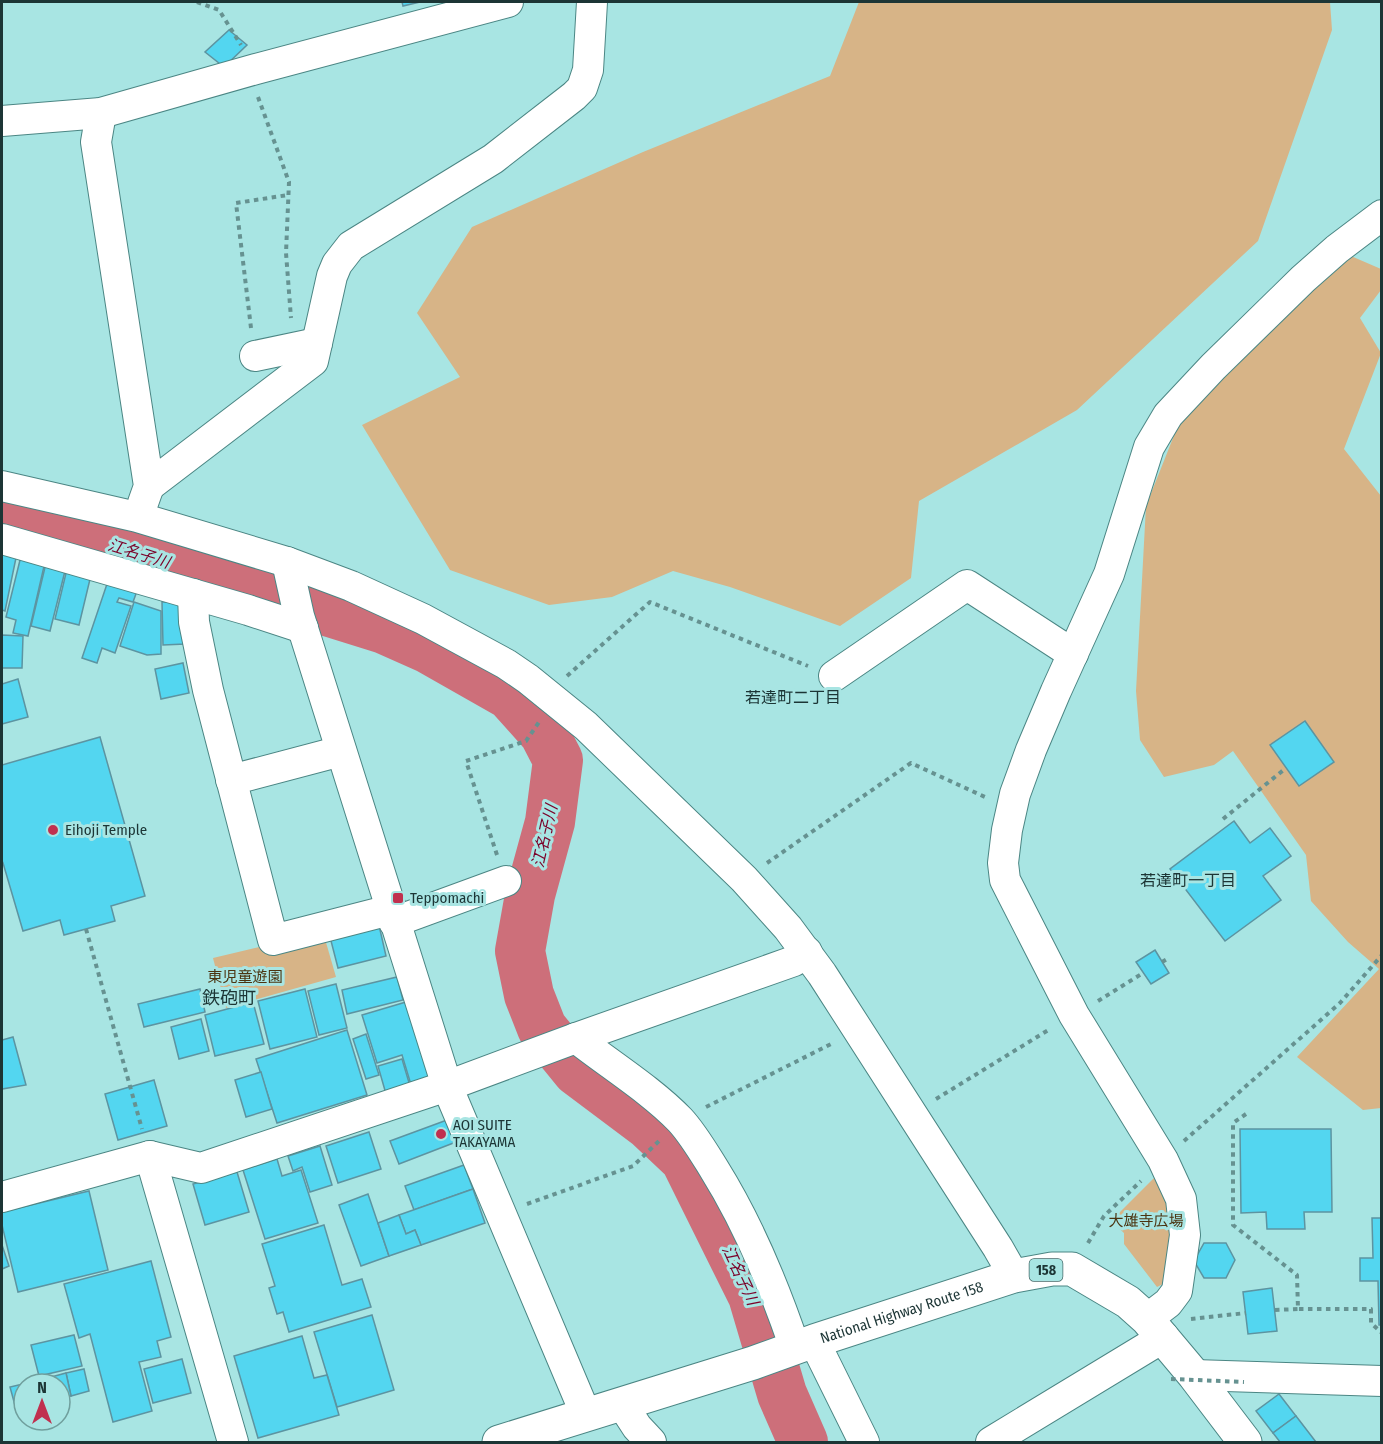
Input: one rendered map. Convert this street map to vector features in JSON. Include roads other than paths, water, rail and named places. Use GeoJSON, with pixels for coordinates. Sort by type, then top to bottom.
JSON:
{"type":"FeatureCollection","features":[{"type":"Feature","properties":{"kind":"highway","name":"National Highway Route 158"},"geometry":{"type":"LineString","coordinates":[[499,1443],[753,1363],[798,1346],[1014,1276],[1052,1269],[1072,1269],[1128,1302],[1154,1326],[1183,1377],[1245,1443]]}},
{"type":"Feature","properties":{"kind":"street"},"geometry":{"type":"LineString","coordinates":[[2,121],[101,112],[508,2]]}},
{"type":"Feature","properties":{"kind":"street"},"geometry":{"type":"LineString","coordinates":[[149,486],[313,361],[305,346],[332,276],[340,259],[351,246],[493,159],[582,88],[588,70],[592,2]]}},
{"type":"Feature","properties":{"kind":"street"},"geometry":{"type":"LineString","coordinates":[[101,112],[96,142],[149,486],[137,517]]}},
{"type":"Feature","properties":{"kind":"street"},"geometry":{"type":"LineString","coordinates":[[991,1443],[1154,1326],[1177,1291],[1185,1235],[1181,1198],[1163,1160],[1074,1015],[1005,880],[1003,862],[1016,794],[1031,750],[1109,574],[1149,447],[1168,415],[1213,367],[1303,279],[1337,249],[1382,215]]}},
{"type":"Feature","properties":{"kind":"street"},"geometry":{"type":"LineString","coordinates":[[255,356],[305,346]]}},
{"type":"Feature","properties":{"kind":"street"},"geometry":{"type":"LineString","coordinates":[[2,486],[137,517],[288,569],[351,586],[423,619],[506,664],[551,697],[586,726],[744,879],[807,952],[1014,1276]]}},
{"type":"Feature","properties":{"kind":"street"},"geometry":{"type":"LineString","coordinates":[[2,539],[193,594],[301,622]]}},
{"type":"Feature","properties":{"kind":"street"},"geometry":{"type":"LineString","coordinates":[[288,569],[301,622],[447,1086],[586,1415]]}},
{"type":"Feature","properties":{"kind":"street"},"geometry":{"type":"LineString","coordinates":[[834,676],[967,585],[1073,654]]}},
{"type":"Feature","properties":{"kind":"street"},"geometry":{"type":"LineString","coordinates":[[193,594],[194,622],[231,780],[273,940],[392,916],[506,881]]}},
{"type":"Feature","properties":{"kind":"street"},"geometry":{"type":"LineString","coordinates":[[231,780],[341,751]]}},
{"type":"Feature","properties":{"kind":"street"},"geometry":{"type":"LineString","coordinates":[[2,1197],[150,1156],[201,1168],[447,1086],[794,961],[807,952]]}},
{"type":"Feature","properties":{"kind":"street"},"geometry":{"type":"LineString","coordinates":[[576,1038],[680,1121],[705,1154],[739,1211],[798,1346],[864,1443]]}},
{"type":"Feature","properties":{"kind":"street"},"geometry":{"type":"LineString","coordinates":[[150,1156],[233,1443]]}},
{"type":"Feature","properties":{"kind":"street"},"geometry":{"type":"LineString","coordinates":[[1183,1377],[1382,1380]]}},
{"type":"Feature","properties":{"kind":"street"},"geometry":{"type":"LineString","coordinates":[[621,1404],[651,1443]]}},
{"type":"Feature","properties":{"kind":"waterway","name":"江名子川"},"geometry":{"type":"LineString","coordinates":[[2,514],[78,533],[384,629],[429,649],[510,695],[544,733],[558,760],[550,822],[530,895],[520,951],[529,995],[542,1028],[577,1071],[649,1125],[685,1159],[753,1296],[782,1394],[803,1442]]}},
{"type":"Feature","properties":{"kind":"place","name":"Eihoji Temple"},"geometry":{"type":"Point","coordinates":[53,830]}},
{"type":"Feature","properties":{"kind":"place","name":"Teppomachi"},"geometry":{"type":"Point","coordinates":[398,898]}},
{"type":"Feature","properties":{"kind":"place","name":"AOI SUITE TAKAYAMA"},"geometry":{"type":"Point","coordinates":[441,1134]}},
{"type":"Feature","properties":{"kind":"district","name":"若達町二丁目"},"geometry":{"type":"Point","coordinates":[793,697]}},
{"type":"Feature","properties":{"kind":"district","name":"若達町一丁目"},"geometry":{"type":"Point","coordinates":[1188,880]}},
{"type":"Feature","properties":{"kind":"district","name":"鉄砲町"},"geometry":{"type":"Point","coordinates":[229,998]}},
{"type":"Feature","properties":{"kind":"park label","name":"東児童遊園"},"geometry":{"type":"Point","coordinates":[245,977]}},
{"type":"Feature","properties":{"kind":"park label","name":"大雄寺広場"},"geometry":{"type":"Point","coordinates":[1146,1221]}}]}
